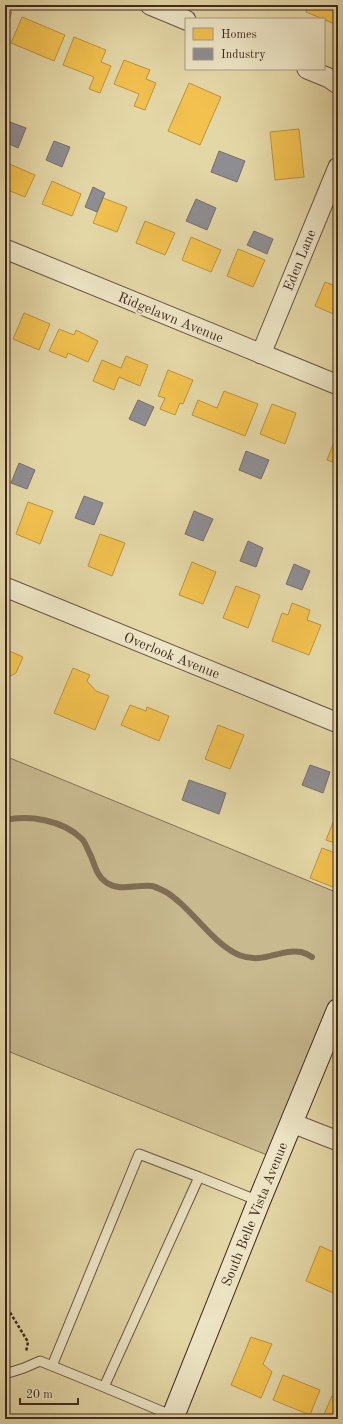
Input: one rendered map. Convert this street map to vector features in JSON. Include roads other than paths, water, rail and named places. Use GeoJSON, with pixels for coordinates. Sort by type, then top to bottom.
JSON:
{"type":"FeatureCollection","features":[{"type":"Feature","properties":{"kind":"street"},"geometry":{"type":"LineString","coordinates":[[150,5],[185,20]]}},
{"type":"Feature","properties":{"kind":"street"},"geometry":{"type":"LineString","coordinates":[[309,70],[329,78],[338,84]]}},
{"type":"Feature","properties":{"kind":"street","name":"Eden Lane"},"geometry":{"type":"LineString","coordinates":[[261,354],[338,167]]}},
{"type":"Feature","properties":{"kind":"street","name":"Ridgelawn Avenue"},"geometry":{"type":"LineString","coordinates":[[5,249],[338,385]]}},
{"type":"Feature","properties":{"kind":"street","name":"Overlook Avenue"},"geometry":{"type":"LineString","coordinates":[[5,587],[338,723]]}},
{"type":"Feature","properties":{"kind":"street","name":"South Belle Vista Avenue"},"geometry":{"type":"LineString","coordinates":[[175,1418],[259,1201],[338,1010]]}},
{"type":"Feature","properties":{"kind":"street"},"geometry":{"type":"LineString","coordinates":[[292,1123],[338,1141]]}},
{"type":"Feature","properties":{"kind":"lane"},"geometry":{"type":"LineString","coordinates":[[52,1366],[139,1154],[259,1201]]}},
{"type":"Feature","properties":{"kind":"lane"},"geometry":{"type":"LineString","coordinates":[[104,1387],[199,1177]]}},
{"type":"Feature","properties":{"kind":"lane"},"geometry":{"type":"LineString","coordinates":[[5,1374],[40,1361],[175,1418]]}},
{"type":"Feature","properties":{"kind":"waterway"},"geometry":{"type":"LineString","coordinates":[[5,820],[25,818],[46,820],[65,827],[83,840],[98,873],[107,883],[118,887],[152,886],[166,892],[178,901],[214,938],[239,955],[248,958],[256,958],[293,951],[302,952],[312,957]]}}]}
